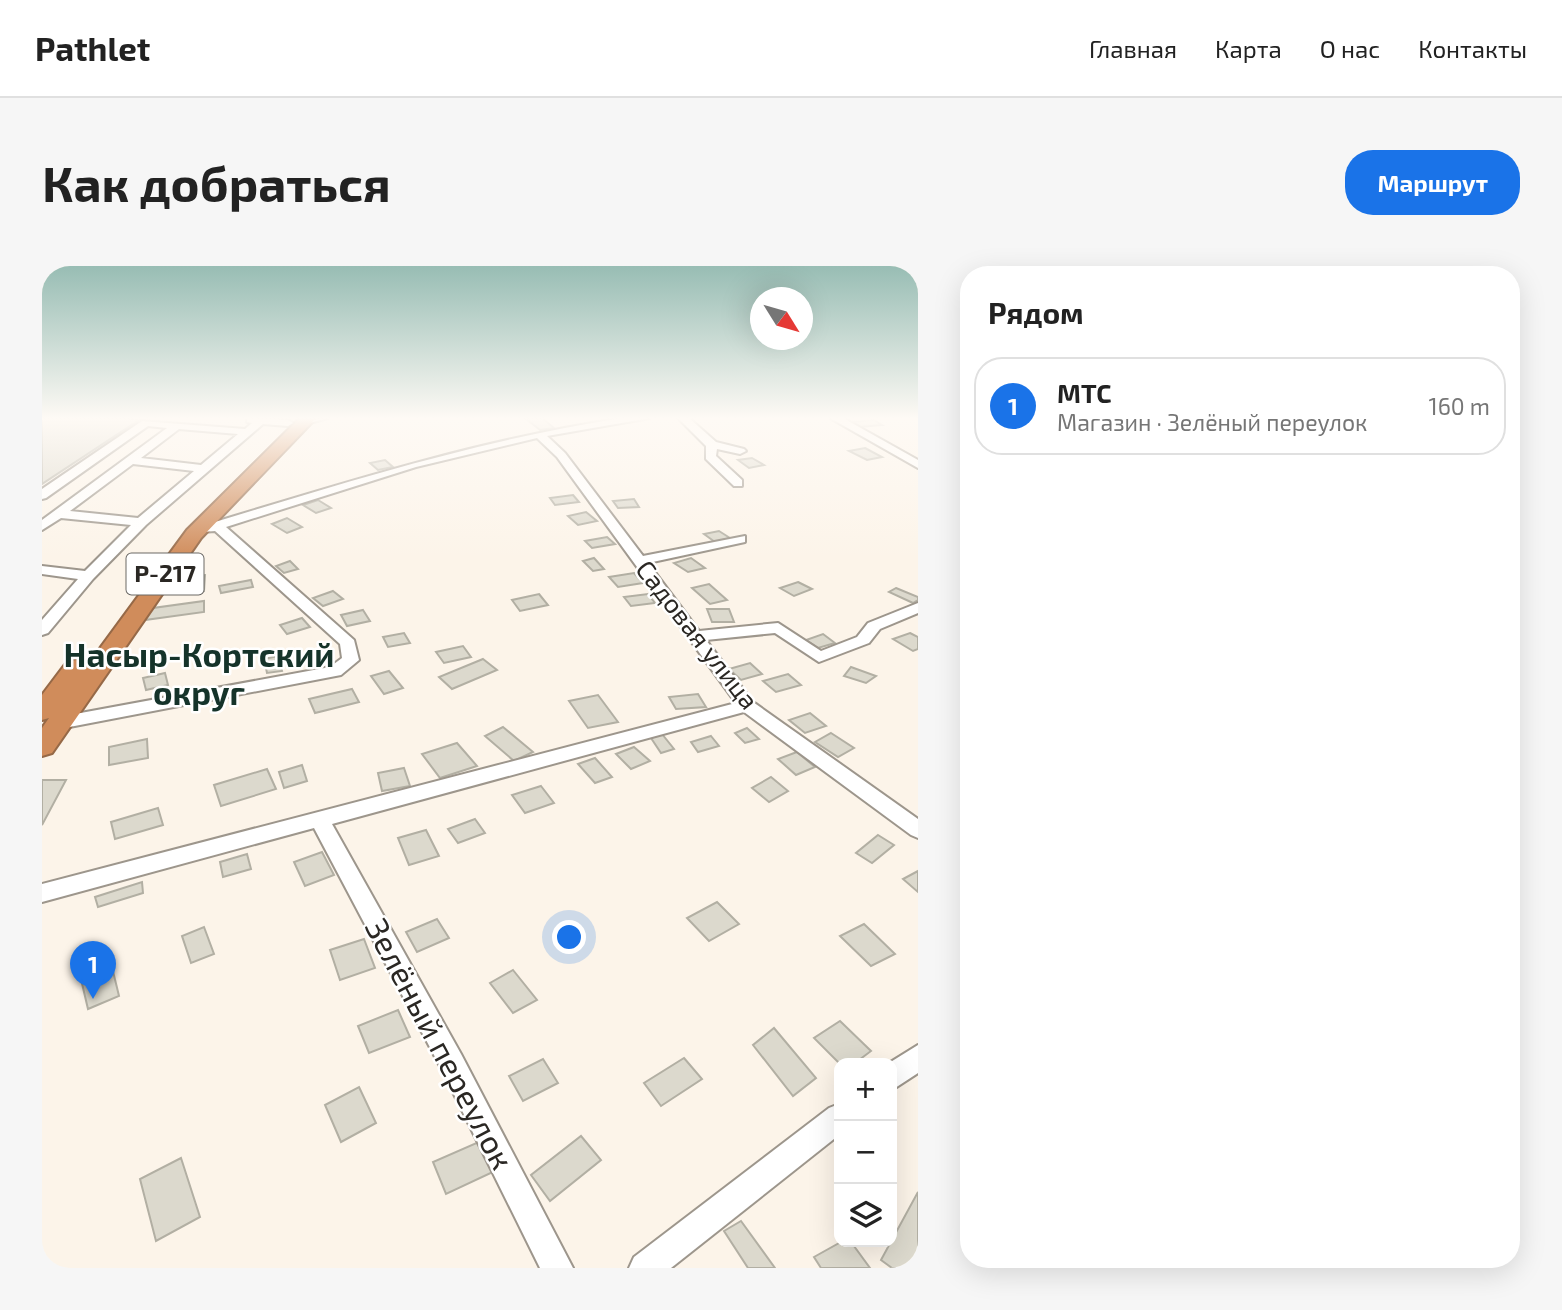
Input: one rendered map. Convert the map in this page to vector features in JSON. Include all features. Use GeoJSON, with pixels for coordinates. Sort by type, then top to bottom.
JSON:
{"type":"FeatureCollection","features":[{"type":"Feature","properties":{"kind":"highway","name":"Р-217"},"geometry":{"type":"LineString","coordinates":[[42,747],[50,718],[178,534],[255,465]]}},
{"type":"Feature","properties":{"kind":"highway","name":"Р-217"},"geometry":{"type":"LineString","coordinates":[[50,718],[194,534],[261,465]]}},
{"type":"Feature","properties":{"kind":"street"},"geometry":{"type":"LineString","coordinates":[[42,495],[84,465]]}},
{"type":"Feature","properties":{"kind":"street"},"geometry":{"type":"LineString","coordinates":[[42,526],[124,465]]}},
{"type":"Feature","properties":{"kind":"street"},"geometry":{"type":"LineString","coordinates":[[169,465],[204,469]]}},
{"type":"Feature","properties":{"kind":"street"},"geometry":{"type":"LineString","coordinates":[[42,630],[88,576],[141,522],[209,465]]}},
{"type":"Feature","properties":{"kind":"street"},"geometry":{"type":"LineString","coordinates":[[194,534],[413,465]]}},
{"type":"Feature","properties":{"kind":"street","name":"Садовая улица"},"geometry":{"type":"LineString","coordinates":[[568,465],[747,706],[918,831]]}},
{"type":"Feature","properties":{"kind":"street"},"geometry":{"type":"LineString","coordinates":[[718,465],[738,483]]}},
{"type":"Feature","properties":{"kind":"street"},"geometry":{"type":"LineString","coordinates":[[58,514],[141,522]]}},
{"type":"Feature","properties":{"kind":"street"},"geometry":{"type":"LineString","coordinates":[[50,718],[335,671],[351,660],[348,643],[216,525]]}},
{"type":"Feature","properties":{"kind":"street"},"geometry":{"type":"LineString","coordinates":[[640,561],[740,539]]}},
{"type":"Feature","properties":{"kind":"street"},"geometry":{"type":"LineString","coordinates":[[42,570],[88,576]]}},
{"type":"Feature","properties":{"kind":"street"},"geometry":{"type":"LineString","coordinates":[[695,636],[778,628],[819,657],[863,640],[874,626],[918,608]]}},
{"type":"Feature","properties":{"kind":"street"},"geometry":{"type":"LineString","coordinates":[[42,893],[747,706]]}},
{"type":"Feature","properties":{"kind":"street","name":"Зелёный переулок"},"geometry":{"type":"LineString","coordinates":[[320,821],[452,1063],[557,1268]]}},
{"type":"Feature","properties":{"kind":"street"},"geometry":{"type":"LineString","coordinates":[[897,1073],[918,1057]]}},
{"type":"Feature","properties":{"kind":"street"},"geometry":{"type":"LineString","coordinates":[[645,1268],[835,1121]]}},
{"type":"Feature","properties":{"kind":"building"},"geometry":{"type":"Polygon","coordinates":[[[42,465],[71,465],[42,484],[42,465]]]}},
{"type":"Feature","properties":{"kind":"building"},"geometry":{"type":"Polygon","coordinates":[[[372,465],[393,467],[378,470],[372,465]]]}},
{"type":"Feature","properties":{"kind":"building"},"geometry":{"type":"Polygon","coordinates":[[[745,465],[764,465],[749,468],[745,465]]]}},
{"type":"Feature","properties":{"kind":"building"},"geometry":{"type":"Polygon","coordinates":[[[573,495],[579,502],[555,505],[550,498],[573,495]]]}},
{"type":"Feature","properties":{"kind":"building"},"geometry":{"type":"Polygon","coordinates":[[[634,499],[639,507],[618,508],[613,501],[634,499]]]}},
{"type":"Feature","properties":{"kind":"building"},"geometry":{"type":"Polygon","coordinates":[[[318,500],[331,508],[316,513],[303,505],[318,500]]]}},
{"type":"Feature","properties":{"kind":"building"},"geometry":{"type":"Polygon","coordinates":[[[586,512],[597,521],[578,525],[568,516],[586,512]]]}},
{"type":"Feature","properties":{"kind":"building"},"geometry":{"type":"Polygon","coordinates":[[[287,518],[302,527],[287,533],[272,524],[287,518]]]}},
{"type":"Feature","properties":{"kind":"building"},"geometry":{"type":"Polygon","coordinates":[[[719,531],[730,538],[715,542],[704,534],[719,531]]]}},
{"type":"Feature","properties":{"kind":"building"},"geometry":{"type":"Polygon","coordinates":[[[607,537],[615,544],[592,548],[585,541],[607,537]]]}},
{"type":"Feature","properties":{"kind":"building"},"geometry":{"type":"Polygon","coordinates":[[[594,558],[604,569],[593,571],[583,561],[594,558]]]}},
{"type":"Feature","properties":{"kind":"building"},"geometry":{"type":"Polygon","coordinates":[[[691,558],[705,568],[688,572],[674,563],[691,558]]]}},
{"type":"Feature","properties":{"kind":"building"},"geometry":{"type":"Polygon","coordinates":[[[290,561],[298,569],[284,573],[276,566],[290,561]]]}},
{"type":"Feature","properties":{"kind":"building"},"geometry":{"type":"Polygon","coordinates":[[[634,573],[643,583],[618,587],[609,577],[634,573]]]}},
{"type":"Feature","properties":{"kind":"building"},"geometry":{"type":"Polygon","coordinates":[[[205,575],[204,591],[184,593],[186,577],[205,575]]]}},
{"type":"Feature","properties":{"kind":"building"},"geometry":{"type":"Polygon","coordinates":[[[251,580],[253,587],[221,593],[219,586],[251,580]]]}},
{"type":"Feature","properties":{"kind":"building"},"geometry":{"type":"Polygon","coordinates":[[[798,582],[812,589],[794,596],[780,588],[798,582]]]}},
{"type":"Feature","properties":{"kind":"building"},"geometry":{"type":"Polygon","coordinates":[[[709,584],[727,600],[710,604],[692,588],[709,584]]]}},
{"type":"Feature","properties":{"kind":"building"},"geometry":{"type":"Polygon","coordinates":[[[896,588],[918,597],[918,600],[913,603],[889,592],[896,588]]]}},
{"type":"Feature","properties":{"kind":"building"},"geometry":{"type":"Polygon","coordinates":[[[333,591],[343,599],[323,606],[313,598],[333,591]]]}},
{"type":"Feature","properties":{"kind":"building"},"geometry":{"type":"Polygon","coordinates":[[[539,594],[548,605],[520,611],[512,600],[539,594]]]}},
{"type":"Feature","properties":{"kind":"building"},"geometry":{"type":"Polygon","coordinates":[[[648,594],[655,603],[631,606],[624,597],[648,594]]]}},
{"type":"Feature","properties":{"kind":"building"},"geometry":{"type":"Polygon","coordinates":[[[204,601],[204,612],[145,620],[146,609],[204,601]]]}},
{"type":"Feature","properties":{"kind":"building"},"geometry":{"type":"Polygon","coordinates":[[[707,609],[729,609],[734,622],[712,622],[707,609]]]}},
{"type":"Feature","properties":{"kind":"building"},"geometry":{"type":"Polygon","coordinates":[[[363,610],[370,621],[347,626],[341,615],[363,610]]]}},
{"type":"Feature","properties":{"kind":"building"},"geometry":{"type":"Polygon","coordinates":[[[302,618],[310,627],[287,634],[280,625],[302,618]]]}},
{"type":"Feature","properties":{"kind":"building"},"geometry":{"type":"Polygon","coordinates":[[[404,633],[410,643],[388,647],[383,637],[404,633]]]}},
{"type":"Feature","properties":{"kind":"building"},"geometry":{"type":"Polygon","coordinates":[[[910,633],[918,637],[918,649],[913,651],[893,639],[910,633]]]}},
{"type":"Feature","properties":{"kind":"building"},"geometry":{"type":"Polygon","coordinates":[[[823,634],[835,643],[818,648],[806,640],[823,634]]]}},
{"type":"Feature","properties":{"kind":"building"},"geometry":{"type":"Polygon","coordinates":[[[463,646],[471,657],[444,663],[436,652],[463,646]]]}},
{"type":"Feature","properties":{"kind":"building"},"geometry":{"type":"Polygon","coordinates":[[[278,656],[282,671],[267,673],[264,659],[278,656]]]}},
{"type":"Feature","properties":{"kind":"building"},"geometry":{"type":"Polygon","coordinates":[[[483,659],[497,670],[452,689],[439,677],[483,659]]]}},
{"type":"Feature","properties":{"kind":"building"},"geometry":{"type":"Polygon","coordinates":[[[750,663],[762,674],[741,680],[729,669],[750,663]]]}},
{"type":"Feature","properties":{"kind":"building"},"geometry":{"type":"Polygon","coordinates":[[[851,667],[876,676],[866,683],[844,676],[851,667]]]}},
{"type":"Feature","properties":{"kind":"building"},"geometry":{"type":"Polygon","coordinates":[[[389,671],[403,688],[384,694],[371,676],[389,671]]]}},
{"type":"Feature","properties":{"kind":"building"},"geometry":{"type":"Polygon","coordinates":[[[165,673],[168,685],[146,690],[143,678],[165,673]]]}},
{"type":"Feature","properties":{"kind":"building"},"geometry":{"type":"Polygon","coordinates":[[[788,674],[801,685],[776,692],[763,681],[788,674]]]}},
{"type":"Feature","properties":{"kind":"building"},"geometry":{"type":"Polygon","coordinates":[[[352,689],[359,702],[315,713],[309,699],[352,689]]]}},
{"type":"Feature","properties":{"kind":"building"},"geometry":{"type":"Polygon","coordinates":[[[698,694],[706,707],[676,709],[669,697],[698,694]]]}},
{"type":"Feature","properties":{"kind":"building"},"geometry":{"type":"Polygon","coordinates":[[[598,695],[618,722],[588,728],[569,701],[598,695]]]}},
{"type":"Feature","properties":{"kind":"building"},"geometry":{"type":"Polygon","coordinates":[[[810,713],[826,726],[805,733],[789,720],[810,713]]]}},
{"type":"Feature","properties":{"kind":"building"},"geometry":{"type":"Polygon","coordinates":[[[503,727],[533,752],[514,761],[485,736],[503,727]]]}},
{"type":"Feature","properties":{"kind":"building"},"geometry":{"type":"Polygon","coordinates":[[[747,728],[759,739],[745,743],[735,733],[747,728]]]}},
{"type":"Feature","properties":{"kind":"building"},"geometry":{"type":"Polygon","coordinates":[[[831,733],[854,748],[838,757],[815,742],[831,733]]]}},
{"type":"Feature","properties":{"kind":"building"},"geometry":{"type":"Polygon","coordinates":[[[662,734],[674,749],[661,753],[651,738],[662,734]]]}},
{"type":"Feature","properties":{"kind":"building"},"geometry":{"type":"Polygon","coordinates":[[[711,736],[719,746],[698,752],[691,742],[711,736]]]}},
{"type":"Feature","properties":{"kind":"building"},"geometry":{"type":"Polygon","coordinates":[[[147,739],[148,758],[109,765],[109,747],[147,739]]]}},
{"type":"Feature","properties":{"kind":"building"},"geometry":{"type":"Polygon","coordinates":[[[457,743],[477,766],[440,778],[422,754],[457,743]]]}},
{"type":"Feature","properties":{"kind":"building"},"geometry":{"type":"Polygon","coordinates":[[[634,747],[650,761],[631,769],[616,754],[634,747]]]}},
{"type":"Feature","properties":{"kind":"building"},"geometry":{"type":"Polygon","coordinates":[[[797,752],[815,767],[796,775],[778,759],[797,752]]]}},
{"type":"Feature","properties":{"kind":"building"},"geometry":{"type":"Polygon","coordinates":[[[595,758],[612,777],[595,783],[578,764],[595,758]]]}},
{"type":"Feature","properties":{"kind":"building"},"geometry":{"type":"Polygon","coordinates":[[[302,765],[307,781],[284,788],[279,772],[302,765]]]}},
{"type":"Feature","properties":{"kind":"building"},"geometry":{"type":"Polygon","coordinates":[[[404,768],[410,786],[382,791],[378,773],[404,768]]]}},
{"type":"Feature","properties":{"kind":"building"},"geometry":{"type":"Polygon","coordinates":[[[267,769],[276,789],[221,806],[214,785],[267,769]]]}},
{"type":"Feature","properties":{"kind":"building"},"geometry":{"type":"Polygon","coordinates":[[[771,777],[788,791],[769,802],[752,788],[771,777]]]}},
{"type":"Feature","properties":{"kind":"building"},"geometry":{"type":"Polygon","coordinates":[[[42,780],[66,780],[42,825],[42,780]]]}},
{"type":"Feature","properties":{"kind":"building"},"geometry":{"type":"Polygon","coordinates":[[[541,786],[554,803],[525,813],[512,795],[541,786]]]}},
{"type":"Feature","properties":{"kind":"building"},"geometry":{"type":"Polygon","coordinates":[[[158,808],[163,825],[115,839],[111,822],[158,808]]]}},
{"type":"Feature","properties":{"kind":"building"},"geometry":{"type":"Polygon","coordinates":[[[475,819],[485,833],[458,843],[448,829],[475,819]]]}},
{"type":"Feature","properties":{"kind":"building"},"geometry":{"type":"Polygon","coordinates":[[[426,830],[439,856],[409,865],[398,838],[426,830]]]}},
{"type":"Feature","properties":{"kind":"building"},"geometry":{"type":"Polygon","coordinates":[[[878,835],[894,845],[872,863],[856,853],[878,835]]]}},
{"type":"Feature","properties":{"kind":"building"},"geometry":{"type":"Polygon","coordinates":[[[322,852],[334,875],[305,886],[294,862],[322,852]]]}},
{"type":"Feature","properties":{"kind":"building"},"geometry":{"type":"Polygon","coordinates":[[[247,854],[251,869],[223,877],[220,862],[247,854]]]}},
{"type":"Feature","properties":{"kind":"building"},"geometry":{"type":"Polygon","coordinates":[[[918,871],[918,892],[903,879],[918,871]]]}},
{"type":"Feature","properties":{"kind":"building"},"geometry":{"type":"Polygon","coordinates":[[[142,882],[143,893],[98,907],[95,897],[142,882]]]}},
{"type":"Feature","properties":{"kind":"building"},"geometry":{"type":"Polygon","coordinates":[[[717,902],[739,924],[709,941],[687,918],[717,902]]]}},
{"type":"Feature","properties":{"kind":"building"},"geometry":{"type":"Polygon","coordinates":[[[437,919],[449,938],[417,952],[406,932],[437,919]]]}},
{"type":"Feature","properties":{"kind":"building"},"geometry":{"type":"Polygon","coordinates":[[[864,924],[895,954],[871,966],[840,936],[864,924]]]}},
{"type":"Feature","properties":{"kind":"building"},"geometry":{"type":"Polygon","coordinates":[[[204,927],[214,954],[191,963],[182,936],[204,927]]]}},
{"type":"Feature","properties":{"kind":"building"},"geometry":{"type":"Polygon","coordinates":[[[364,939],[375,968],[340,980],[330,950],[364,939]]]}},
{"type":"Feature","properties":{"kind":"building"},"geometry":{"type":"Polygon","coordinates":[[[111,963],[119,996],[88,1009],[80,975],[111,963]]]}},
{"type":"Feature","properties":{"kind":"building"},"geometry":{"type":"Polygon","coordinates":[[[513,970],[537,1000],[513,1013],[490,983],[513,970]]]}},
{"type":"Feature","properties":{"kind":"building"},"geometry":{"type":"Polygon","coordinates":[[[398,1010],[410,1037],[369,1053],[358,1026],[398,1010]]]}},
{"type":"Feature","properties":{"kind":"building"},"geometry":{"type":"Polygon","coordinates":[[[840,1021],[871,1051],[862,1058],[834,1058],[814,1038],[840,1021]]]}},
{"type":"Feature","properties":{"kind":"building"},"geometry":{"type":"Polygon","coordinates":[[[774,1028],[816,1078],[793,1096],[753,1045],[774,1028]]]}},
{"type":"Feature","properties":{"kind":"building"},"geometry":{"type":"Polygon","coordinates":[[[684,1058],[702,1079],[661,1106],[644,1083],[684,1058]]]}},
{"type":"Feature","properties":{"kind":"building"},"geometry":{"type":"Polygon","coordinates":[[[543,1059],[558,1083],[523,1101],[509,1076],[543,1059]]]}},
{"type":"Feature","properties":{"kind":"building"},"geometry":{"type":"Polygon","coordinates":[[[359,1087],[376,1123],[341,1142],[325,1105],[359,1087]]]}},
{"type":"Feature","properties":{"kind":"building"},"geometry":{"type":"Polygon","coordinates":[[[581,1136],[601,1160],[550,1201],[531,1175],[581,1136]]]}},
{"type":"Feature","properties":{"kind":"building"},"geometry":{"type":"Polygon","coordinates":[[[481,1141],[495,1171],[446,1194],[433,1162],[481,1141]]]}},
{"type":"Feature","properties":{"kind":"building"},"geometry":{"type":"Polygon","coordinates":[[[181,1158],[200,1217],[156,1241],[140,1179],[181,1158]]]}},
{"type":"Feature","properties":{"kind":"building"},"geometry":{"type":"Polygon","coordinates":[[[918,1192],[918,1250],[909,1268],[892,1268],[881,1260],[888,1247],[897,1247],[897,1231],[918,1192]]]}},
{"type":"Feature","properties":{"kind":"building"},"geometry":{"type":"Polygon","coordinates":[[[741,1221],[775,1268],[748,1268],[724,1231],[741,1221]]]}},
{"type":"Feature","properties":{"kind":"building"},"geometry":{"type":"Polygon","coordinates":[[[834,1246],[855,1247],[870,1268],[821,1268],[814,1257],[834,1246]]]}},
{"type":"Feature","properties":{"kind":"place","name":"МТС"},"geometry":{"type":"Point","coordinates":[93,999]}},
{"type":"Feature","properties":{"kind":"district","name":"Насыр-Кортский округ"},"geometry":{"type":"Point","coordinates":[199,674]}}]}
